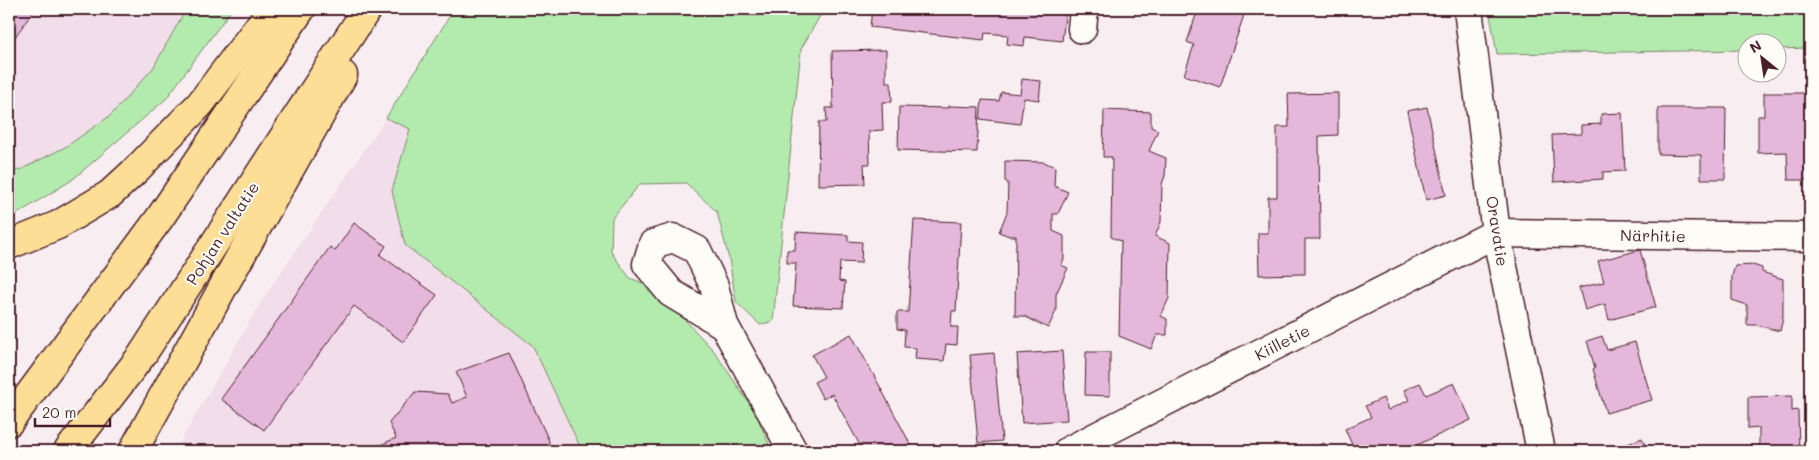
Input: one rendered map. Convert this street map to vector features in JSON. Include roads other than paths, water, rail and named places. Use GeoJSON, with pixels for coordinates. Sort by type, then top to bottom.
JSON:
{"type":"FeatureCollection","features":[{"type":"Feature","properties":{"kind":"highway"},"geometry":{"type":"LineString","coordinates":[[9,245],[58,225],[110,194],[200,104],[272,9]]}},
{"type":"Feature","properties":{"kind":"highway"},"geometry":{"type":"LineString","coordinates":[[9,422],[159,219],[301,9]]}},
{"type":"Feature","properties":{"kind":"highway","name":"Pohjan valtatie"},"geometry":{"type":"LineString","coordinates":[[68,451],[142,355],[367,9]]}},
{"type":"Feature","properties":{"kind":"highway"},"geometry":{"type":"LineString","coordinates":[[133,451],[222,289],[328,104],[378,9]]}},
{"type":"Feature","properties":{"kind":"street","name":"Oravatie"},"geometry":{"type":"LineString","coordinates":[[1468,9],[1496,233],[1541,451]]}},
{"type":"Feature","properties":{"kind":"street","name":"Närhitie"},"geometry":{"type":"LineString","coordinates":[[1496,233],[1810,237]]}},
{"type":"Feature","properties":{"kind":"street","name":"Kiilletie"},"geometry":{"type":"LineString","coordinates":[[1068,451],[1496,233]]}},
{"type":"Feature","properties":{"kind":"street"},"geometry":{"type":"LineString","coordinates":[[724,325],[793,451]]}}]}
